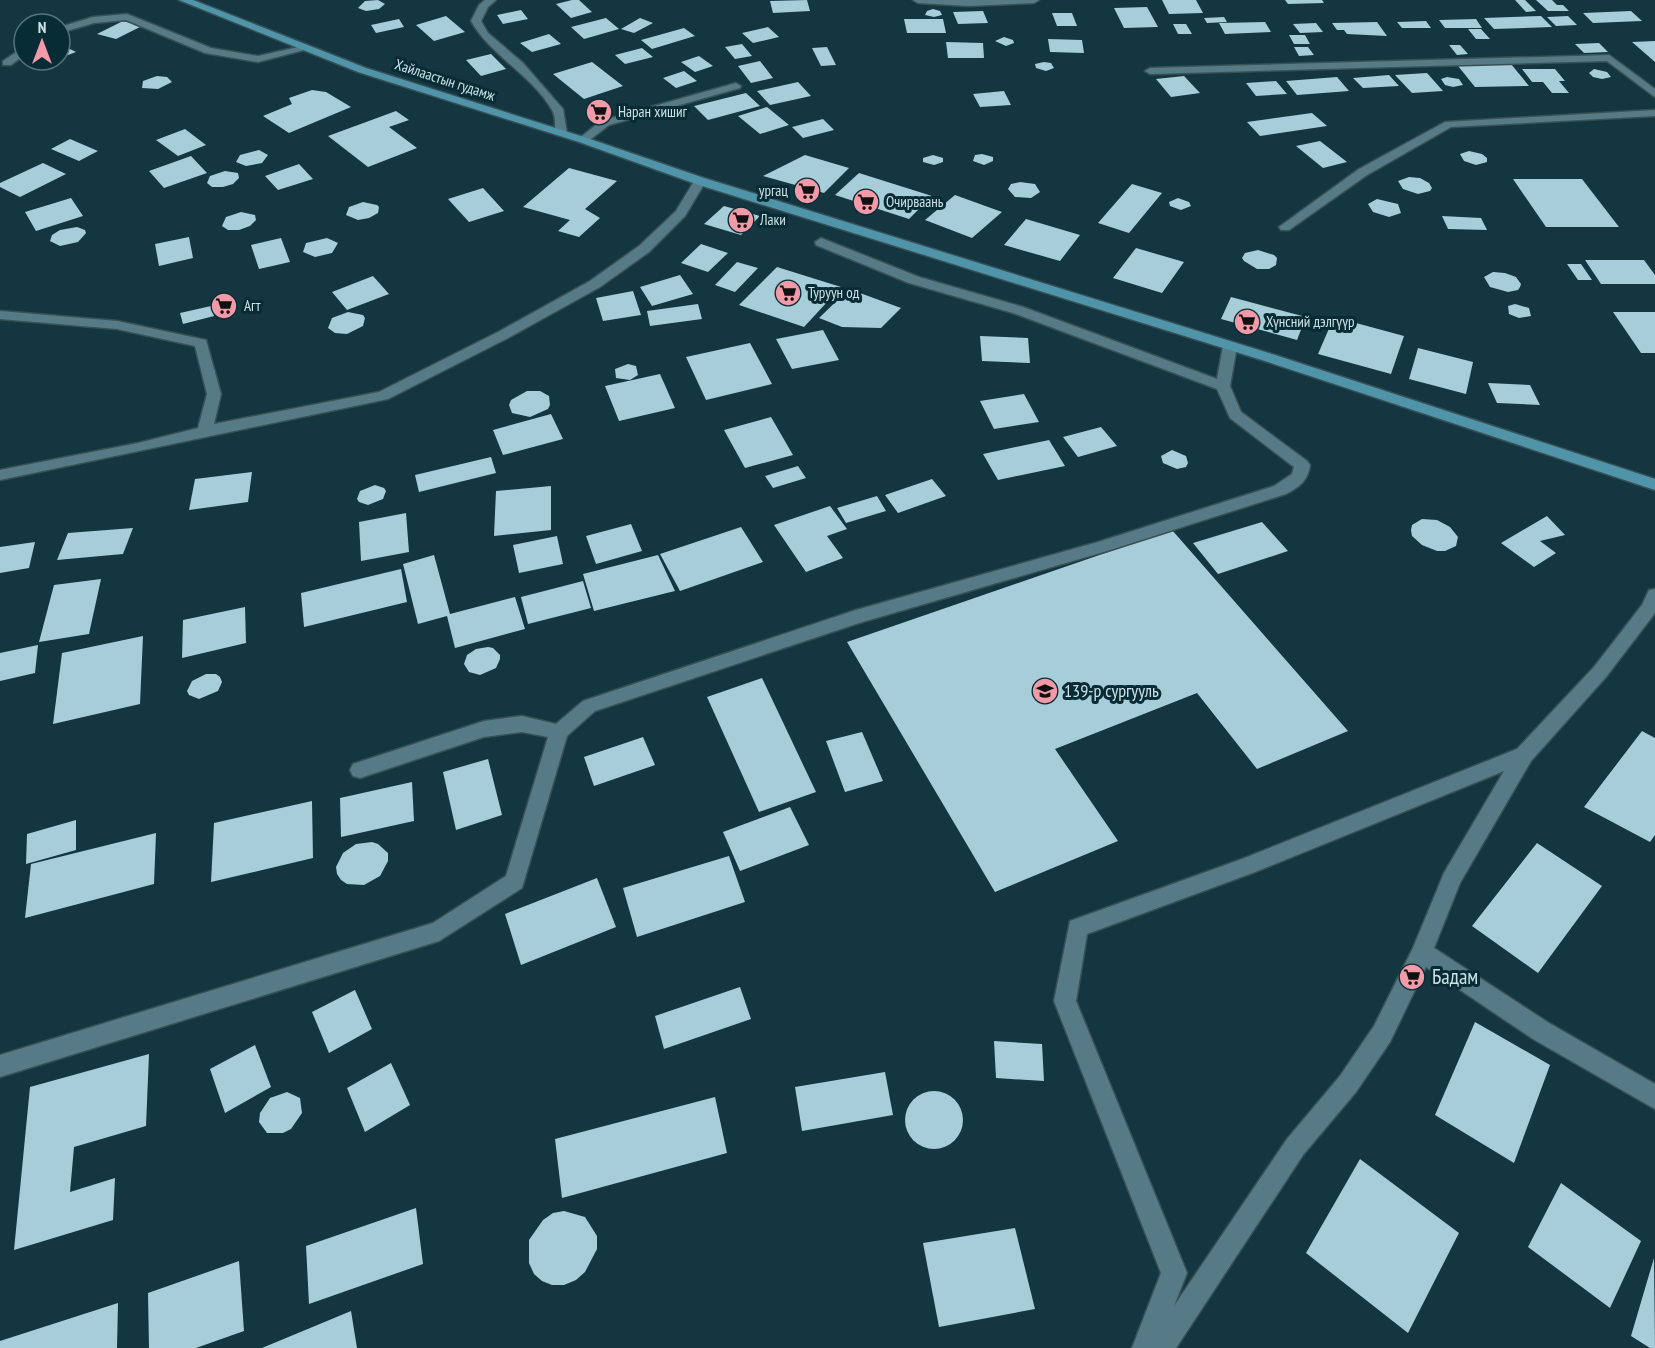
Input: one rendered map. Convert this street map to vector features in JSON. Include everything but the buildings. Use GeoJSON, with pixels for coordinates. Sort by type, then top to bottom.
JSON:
{"type":"FeatureCollection","features":[{"type":"Feature","properties":{"kind":"main road","name":"Хайлаастын гудамж"},"geometry":{"type":"LineString","coordinates":[[184,0],[362,70],[583,140],[700,181],[1230,345],[1655,485]]}},
{"type":"Feature","properties":{"kind":"street"},"geometry":{"type":"LineString","coordinates":[[491,0],[484,5],[476,21],[484,34],[519,65],[559,111],[561,133]]}},
{"type":"Feature","properties":{"kind":"street"},"geometry":{"type":"LineString","coordinates":[[918,0],[969,3],[1034,0]]}},
{"type":"Feature","properties":{"kind":"street"},"geometry":{"type":"LineString","coordinates":[[72,26],[93,20],[127,17],[209,51],[258,59],[307,48]]}},
{"type":"Feature","properties":{"kind":"street"},"geometry":{"type":"LineString","coordinates":[[1150,71],[1609,58],[1655,94]]}},
{"type":"Feature","properties":{"kind":"street"},"geometry":{"type":"LineString","coordinates":[[7,63],[12,59]]}},
{"type":"Feature","properties":{"kind":"street"},"geometry":{"type":"LineString","coordinates":[[583,140],[605,123],[736,86]]}},
{"type":"Feature","properties":{"kind":"street"},"geometry":{"type":"LineString","coordinates":[[1285,227],[1363,172],[1449,124],[1655,113]]}},
{"type":"Feature","properties":{"kind":"street"},"geometry":{"type":"LineString","coordinates":[[0,475],[138,448],[205,430],[382,396],[443,367],[595,284],[636,255],[681,213],[700,181]]}},
{"type":"Feature","properties":{"kind":"street"},"geometry":{"type":"LineString","coordinates":[[821,242],[914,280],[1018,310],[1223,386]]}},
{"type":"Feature","properties":{"kind":"street"},"geometry":{"type":"LineString","coordinates":[[0,315],[117,325],[201,343],[214,394],[205,430]]}},
{"type":"Feature","properties":{"kind":"street"},"geometry":{"type":"LineString","coordinates":[[0,1066],[439,932],[515,882],[559,732],[589,706],[856,617],[1101,546],[1269,494],[1297,481],[1302,474],[1302,465],[1235,415],[1223,386],[1230,345]]}},
{"type":"Feature","properties":{"kind":"street"},"geometry":{"type":"LineString","coordinates":[[1161,1348],[1295,1147],[1348,1084],[1382,1034],[1422,952],[1451,879],[1524,755],[1600,672],[1649,608],[1655,595]]}},
{"type":"Feature","properties":{"kind":"street"},"geometry":{"type":"LineString","coordinates":[[360,770],[484,729],[522,724],[559,732]]}},
{"type":"Feature","properties":{"kind":"street"},"geometry":{"type":"LineString","coordinates":[[1145,1348],[1174,1273],[1065,1001],[1077,928],[1248,866],[1524,755]]}},
{"type":"Feature","properties":{"kind":"street"},"geometry":{"type":"LineString","coordinates":[[1422,952],[1541,1031],[1655,1097]]}},
{"type":"Feature","properties":{"kind":"place","name":"Наран хишиг"},"geometry":{"type":"Point","coordinates":[599,112]}},
{"type":"Feature","properties":{"kind":"place","name":"ургац"},"geometry":{"type":"Point","coordinates":[807,191]}},
{"type":"Feature","properties":{"kind":"place","name":"Очирваань"},"geometry":{"type":"Point","coordinates":[866,202]}},
{"type":"Feature","properties":{"kind":"place","name":"Лаки"},"geometry":{"type":"Point","coordinates":[741,220]}},
{"type":"Feature","properties":{"kind":"place","name":"Туруун од"},"geometry":{"type":"Point","coordinates":[788,293]}},
{"type":"Feature","properties":{"kind":"place","name":"Агт"},"geometry":{"type":"Point","coordinates":[224,306]}},
{"type":"Feature","properties":{"kind":"place","name":"Хүнсний дэлгүүр"},"geometry":{"type":"Point","coordinates":[1247,322]}},
{"type":"Feature","properties":{"kind":"place","name":"139-р сургууль"},"geometry":{"type":"Point","coordinates":[1045,691]}},
{"type":"Feature","properties":{"kind":"place","name":"Бадам"},"geometry":{"type":"Point","coordinates":[1412,977]}}]}
